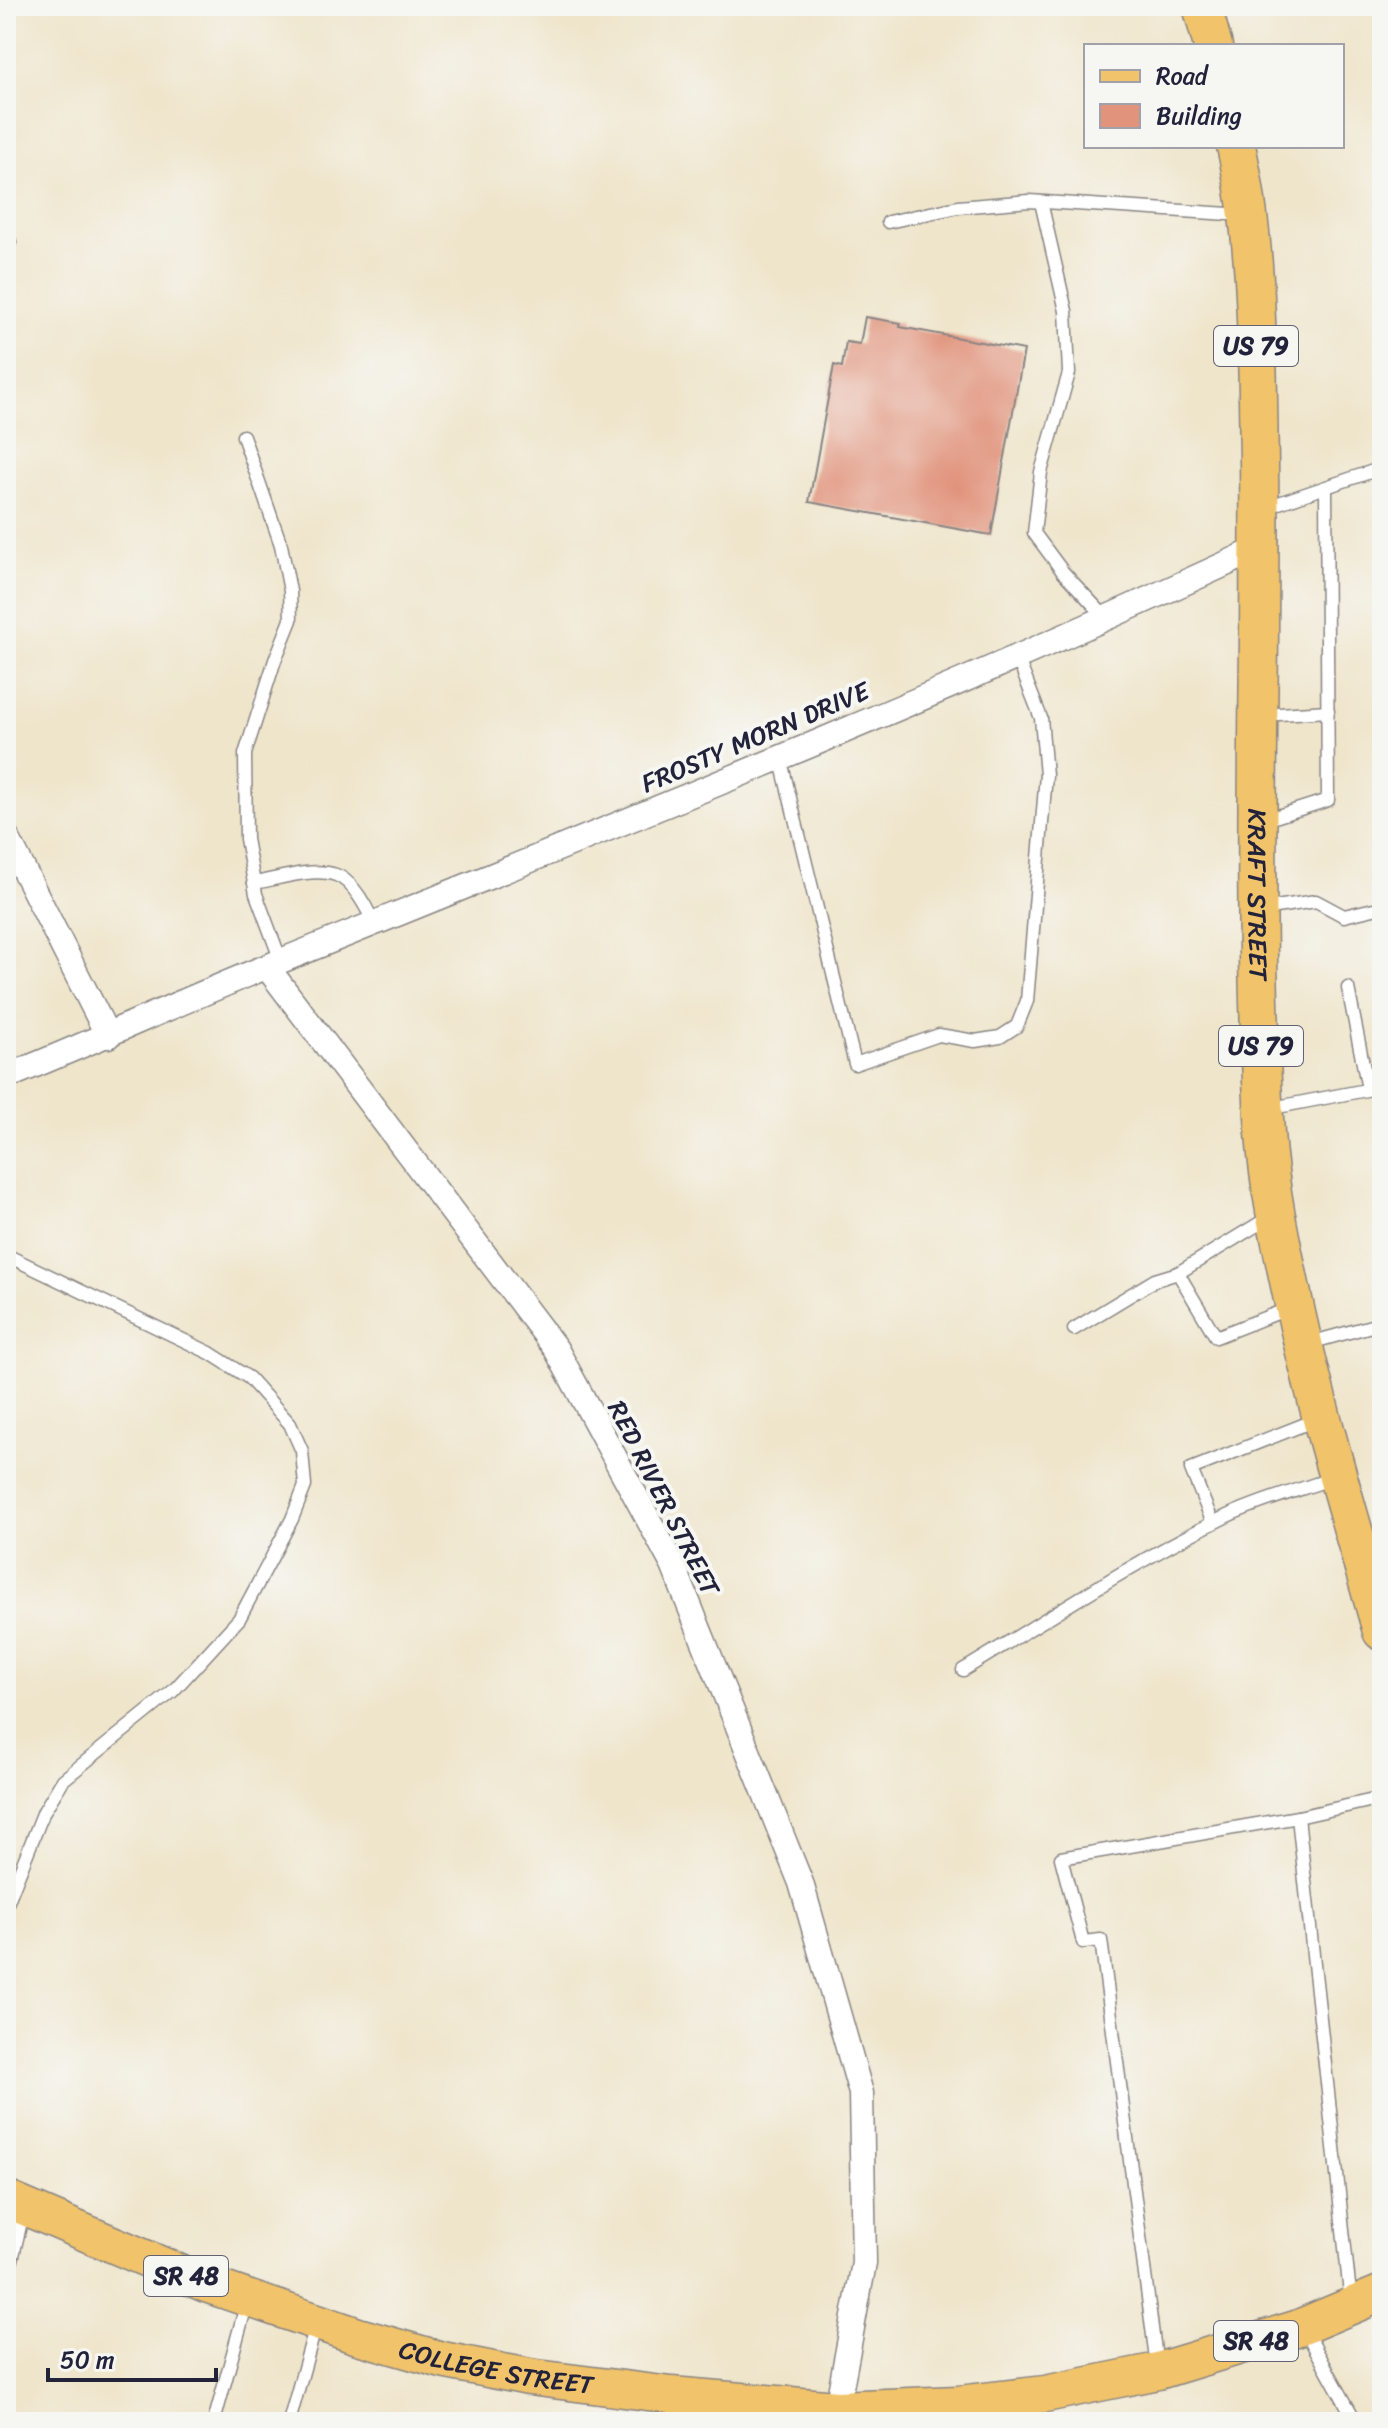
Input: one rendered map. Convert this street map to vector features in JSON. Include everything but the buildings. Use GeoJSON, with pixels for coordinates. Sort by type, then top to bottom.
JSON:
{"type":"FeatureCollection","features":[{"type":"Feature","properties":{"kind":"highway"},"geometry":{"type":"LineString","coordinates":[[1202,6],[1212,44]]}},
{"type":"Feature","properties":{"kind":"highway","name":"KRAFT STREET"},"geometry":{"type":"LineString","coordinates":[[1236,148],[1247,216],[1256,358],[1260,548],[1259,909],[1264,1110],[1277,1213],[1294,1306],[1321,1418],[1382,1631]]}},
{"type":"Feature","properties":{"kind":"main road","name":"COLLEGE STREET"},"geometry":{"type":"LineString","coordinates":[[12,2202],[206,2284],[442,2360],[529,2377],[671,2395],[837,2409],[958,2404],[1045,2394],[1158,2371],[1303,2326],[1367,2299]]}},
{"type":"Feature","properties":{"kind":"street","name":"FROSTY MORN DRIVE"},"geometry":{"type":"LineString","coordinates":[[274,964],[780,757],[1107,619],[1260,548]]}},
{"type":"Feature","properties":{"kind":"street"},"geometry":{"type":"LineString","coordinates":[[6,835],[108,1036]]}},
{"type":"Feature","properties":{"kind":"street"},"geometry":{"type":"LineString","coordinates":[[6,1077],[274,964]]}},
{"type":"Feature","properties":{"kind":"street","name":"RED RIVER STREET"},"geometry":{"type":"LineString","coordinates":[[274,964],[556,1349],[673,1565],[801,1883],[861,2093],[864,2263],[837,2409]]}},
{"type":"Feature","properties":{"kind":"street"},"geometry":{"type":"LineString","coordinates":[[6,2259],[12,2202]]}},
{"type":"Feature","properties":{"kind":"lane"},"geometry":{"type":"LineString","coordinates":[[888,222],[958,207],[1041,202],[1247,216]]}},
{"type":"Feature","properties":{"kind":"lane"},"geometry":{"type":"LineString","coordinates":[[1041,202],[1066,311],[1069,373],[1041,472],[1034,533],[1063,572],[1107,619]]}},
{"type":"Feature","properties":{"kind":"lane"},"geometry":{"type":"LineString","coordinates":[[6,231],[10,242],[6,247]]}},
{"type":"Feature","properties":{"kind":"lane"},"geometry":{"type":"LineString","coordinates":[[243,436],[281,545],[290,591],[291,620],[245,754],[246,839],[274,964]]}},
{"type":"Feature","properties":{"kind":"lane"},"geometry":{"type":"LineString","coordinates":[[1259,510],[1382,468]]}},
{"type":"Feature","properties":{"kind":"lane"},"geometry":{"type":"LineString","coordinates":[[1259,822],[1328,800],[1326,488]]}},
{"type":"Feature","properties":{"kind":"lane"},"geometry":{"type":"LineString","coordinates":[[780,757],[855,1064],[939,1035],[975,1041],[1000,1037],[1017,1026],[1027,1001],[1046,775],[1041,718],[1017,657]]}},
{"type":"Feature","properties":{"kind":"lane"},"geometry":{"type":"LineString","coordinates":[[1259,715],[1328,711]]}},
{"type":"Feature","properties":{"kind":"lane"},"geometry":{"type":"LineString","coordinates":[[254,883],[309,873],[337,875],[362,898],[374,924]]}},
{"type":"Feature","properties":{"kind":"lane"},"geometry":{"type":"LineString","coordinates":[[1259,909],[1316,901],[1344,916],[1382,907]]}},
{"type":"Feature","properties":{"kind":"lane"},"geometry":{"type":"LineString","coordinates":[[1348,988],[1368,1089]]}},
{"type":"Feature","properties":{"kind":"lane"},"geometry":{"type":"LineString","coordinates":[[1264,1110],[1382,1087]]}},
{"type":"Feature","properties":{"kind":"lane"},"geometry":{"type":"LineString","coordinates":[[1074,1329],[1155,1280],[1178,1273],[1277,1213]]}},
{"type":"Feature","properties":{"kind":"lane"},"geometry":{"type":"LineString","coordinates":[[6,1255],[210,1353],[249,1378],[290,1424],[302,1451],[305,1486],[292,1519],[239,1619],[173,1691],[63,1780],[44,1811],[6,1906]]}},
{"type":"Feature","properties":{"kind":"lane"},"geometry":{"type":"LineString","coordinates":[[1178,1273],[1216,1337],[1294,1306]]}},
{"type":"Feature","properties":{"kind":"lane"},"geometry":{"type":"LineString","coordinates":[[1303,1344],[1382,1323]]}},
{"type":"Feature","properties":{"kind":"lane"},"geometry":{"type":"LineString","coordinates":[[1213,1523],[1191,1469],[1321,1418]]}},
{"type":"Feature","properties":{"kind":"lane"},"geometry":{"type":"LineString","coordinates":[[963,1670],[1051,1618],[1114,1575],[1213,1523],[1337,1477]]}},
{"type":"Feature","properties":{"kind":"lane"},"geometry":{"type":"LineString","coordinates":[[1158,2371],[1101,1940],[1083,1942],[1061,1858],[1298,1817],[1382,1798]]}},
{"type":"Feature","properties":{"kind":"lane"},"geometry":{"type":"LineString","coordinates":[[1298,1817],[1367,2299]]}},
{"type":"Feature","properties":{"kind":"lane"},"geometry":{"type":"LineString","coordinates":[[214,2422],[248,2298]]}},
{"type":"Feature","properties":{"kind":"lane"},"geometry":{"type":"LineString","coordinates":[[289,2422],[317,2322]]}},
{"type":"Feature","properties":{"kind":"lane"},"geometry":{"type":"LineString","coordinates":[[1303,2326],[1356,2422]]}}]}
